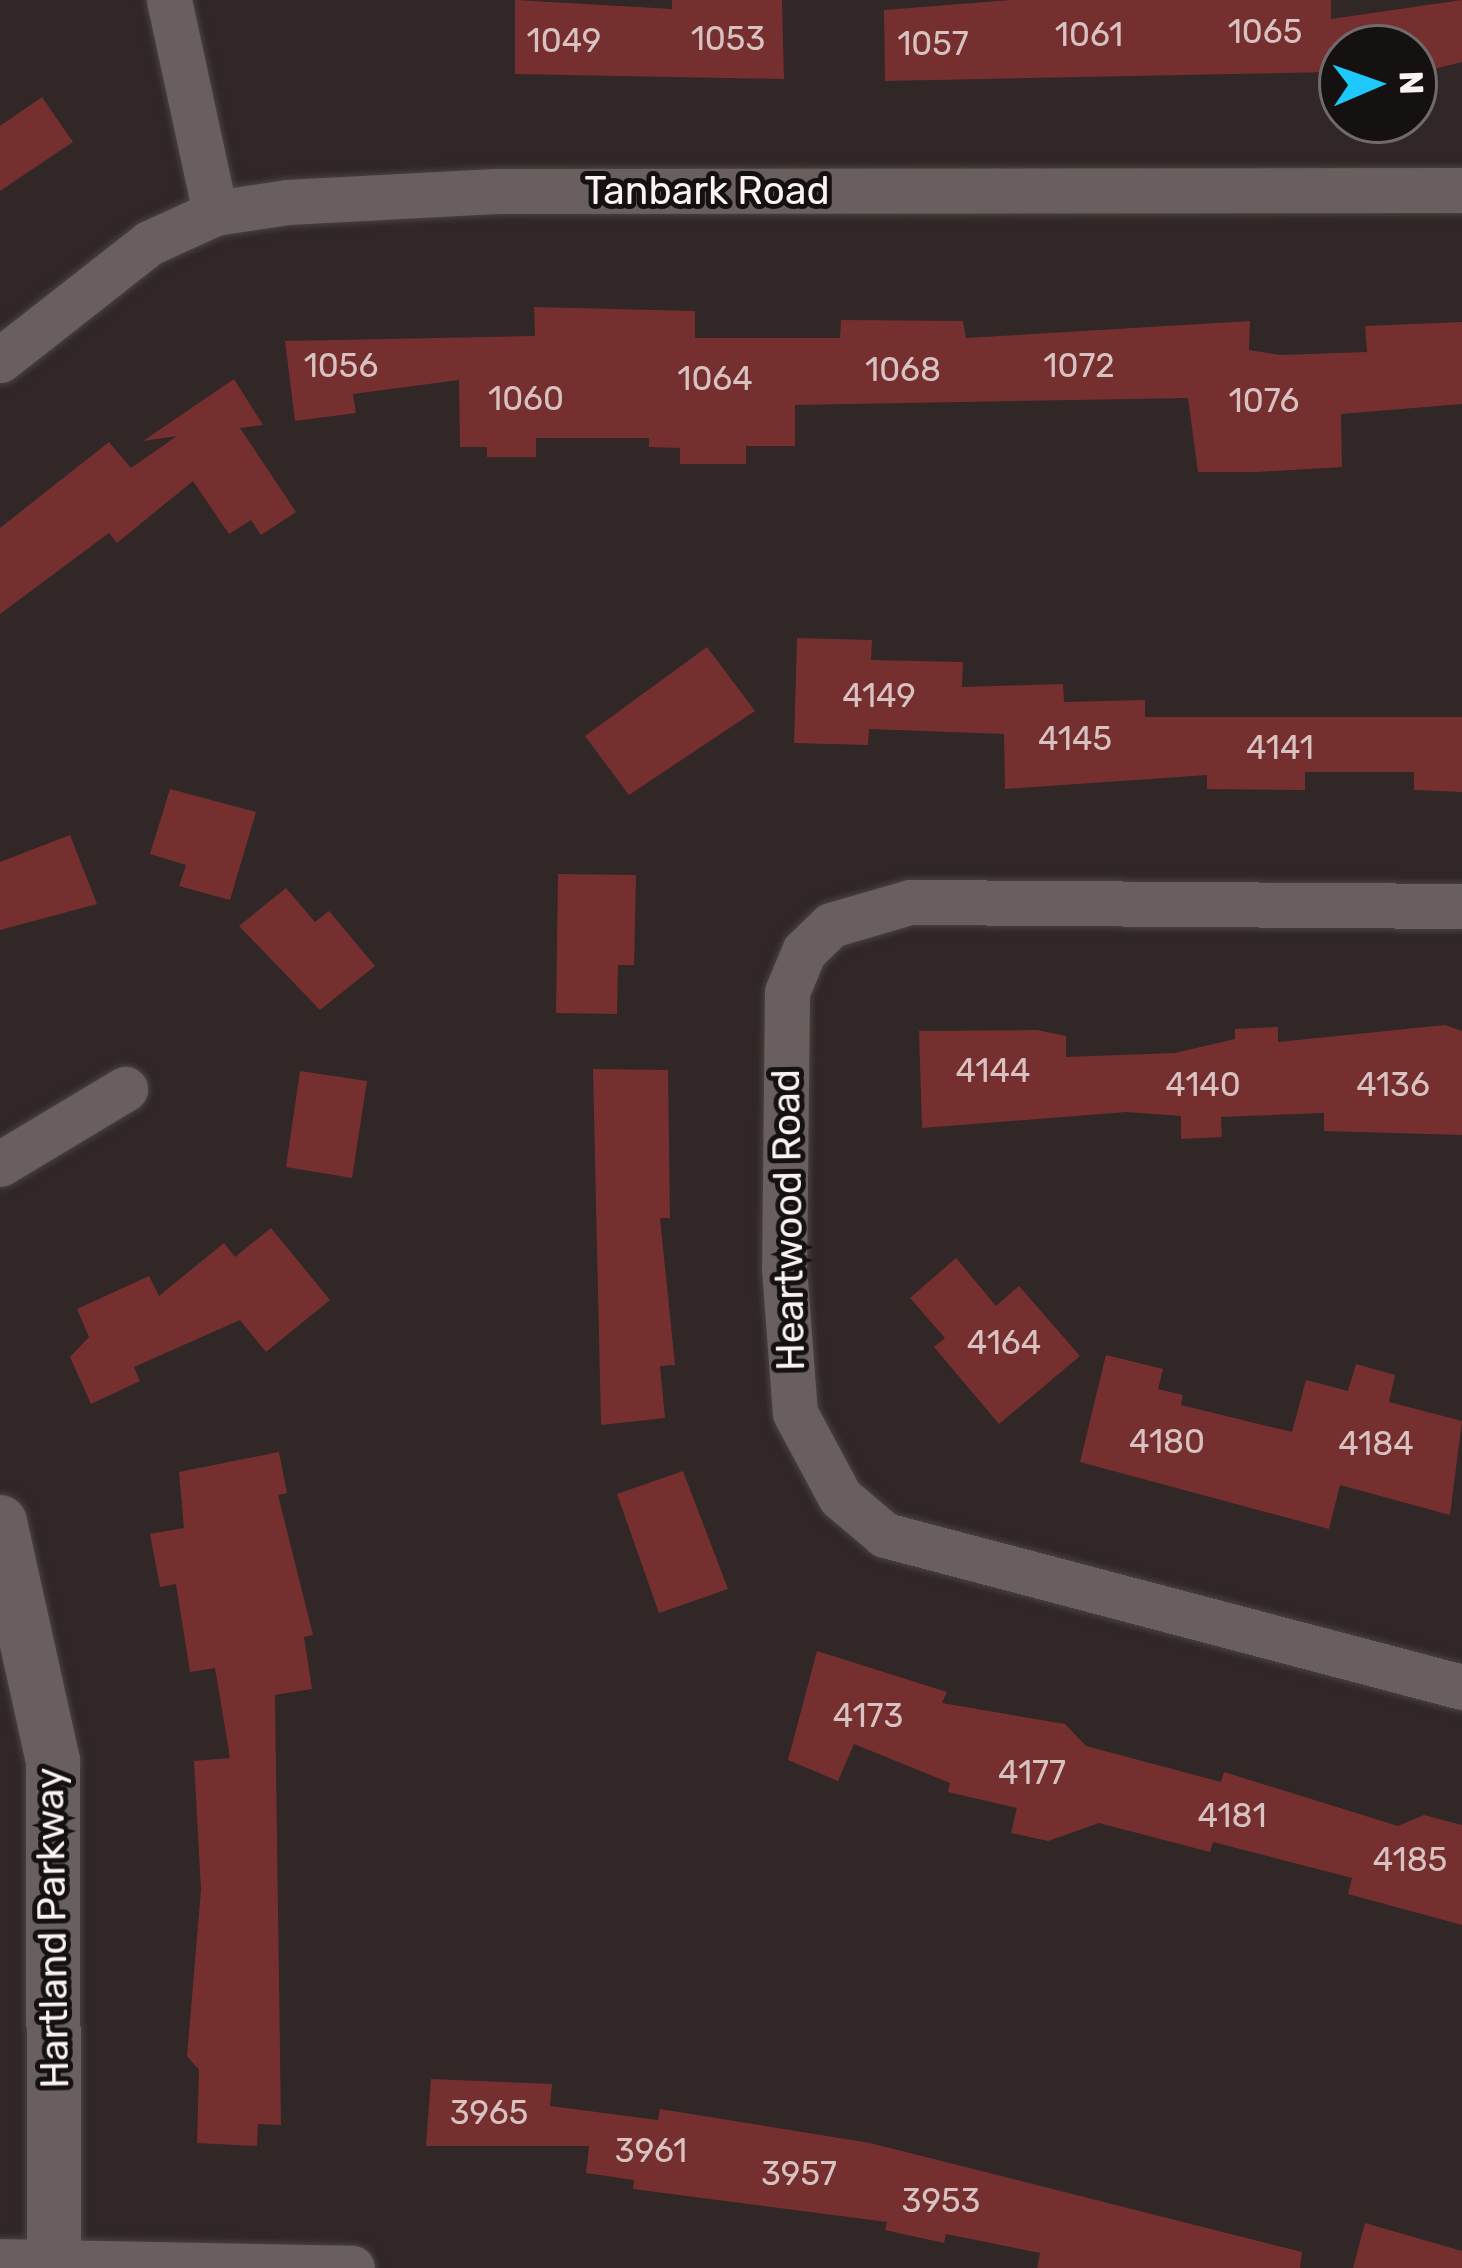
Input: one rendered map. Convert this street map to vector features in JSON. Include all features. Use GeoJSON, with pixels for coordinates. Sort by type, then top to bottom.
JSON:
{"type":"FeatureCollection","features":[{"type":"Feature","properties":{"kind":"street"},"geometry":{"type":"LineString","coordinates":[[169,0],[214,213]]}},
{"type":"Feature","properties":{"kind":"street","name":"Tanbark Road"},"geometry":{"type":"LineString","coordinates":[[0,360],[149,243],[214,213],[496,191],[1462,190]]}},
{"type":"Feature","properties":{"kind":"street","name":"Heartwood Road"},"geometry":{"type":"LineString","coordinates":[[1462,906],[910,902],[831,925],[803,952],[787,992],[784,1268],[795,1412],[840,1497],[885,1535],[1462,1687]]}},
{"type":"Feature","properties":{"kind":"street"},"geometry":{"type":"LineString","coordinates":[[0,1164],[125,1089]]}},
{"type":"Feature","properties":{"kind":"street","name":"Hartland Parkway"},"geometry":{"type":"LineString","coordinates":[[0,1522],[53,1761],[54,2265]]}},
{"type":"Feature","properties":{"kind":"street"},"geometry":{"type":"LineString","coordinates":[[0,2260],[54,2265],[352,2268]]}},
{"type":"Feature","properties":{"kind":"building"},"geometry":{"type":"Polygon","coordinates":[[[515,0],[672,9],[672,0],[782,0],[784,79],[515,74],[515,0]]]}},
{"type":"Feature","properties":{"kind":"building"},"geometry":{"type":"Polygon","coordinates":[[[1011,0],[1331,0],[1331,19],[1462,0],[1462,62],[1438,68],[1438,24],[1318,24],[1318,72],[885,81],[884,10],[1011,0]]]}},
{"type":"Feature","properties":{"kind":"building"},"geometry":{"type":"Polygon","coordinates":[[[42,97],[73,142],[0,191],[0,126],[42,97]]]}},
{"type":"Feature","properties":{"kind":"building"},"geometry":{"type":"Polygon","coordinates":[[[534,307],[695,311],[695,338],[840,338],[841,320],[963,321],[966,338],[1250,321],[1249,350],[1280,355],[1367,352],[1365,326],[1462,322],[1462,404],[1341,414],[1342,467],[1257,472],[1198,472],[1188,398],[795,405],[795,446],[746,446],[746,464],[680,464],[680,448],[649,447],[649,438],[536,438],[536,457],[487,457],[487,447],[460,447],[459,380],[353,394],[356,413],[295,421],[285,341],[535,336],[534,307]]]}},
{"type":"Feature","properties":{"kind":"building"},"geometry":{"type":"Polygon","coordinates":[[[234,379],[263,425],[240,428],[296,512],[261,535],[251,520],[229,534],[193,481],[117,543],[109,533],[0,614],[0,528],[109,442],[131,468],[177,436],[143,441],[234,379]]]}},
{"type":"Feature","properties":{"kind":"building"},"geometry":{"type":"Polygon","coordinates":[[[797,638],[872,640],[871,660],[963,662],[962,687],[1063,684],[1064,702],[1145,700],[1145,717],[1462,717],[1462,792],[1414,790],[1414,772],[1305,772],[1305,790],[1207,789],[1207,775],[1005,789],[1004,734],[869,729],[868,745],[794,743],[797,638]]]}},
{"type":"Feature","properties":{"kind":"building"},"geometry":{"type":"Polygon","coordinates":[[[707,647],[755,711],[629,795],[585,736],[707,647]]]}},
{"type":"Feature","properties":{"kind":"building"},"geometry":{"type":"Polygon","coordinates":[[[170,789],[256,812],[230,900],[179,886],[186,865],[150,854],[170,789]]]}},
{"type":"Feature","properties":{"kind":"building"},"geometry":{"type":"Polygon","coordinates":[[[70,835],[97,904],[0,930],[0,862],[70,835]]]}},
{"type":"Feature","properties":{"kind":"building"},"geometry":{"type":"Polygon","coordinates":[[[558,874],[636,875],[634,965],[618,965],[617,1014],[556,1013],[558,874]]]}},
{"type":"Feature","properties":{"kind":"building"},"geometry":{"type":"Polygon","coordinates":[[[286,888],[315,922],[329,911],[375,966],[320,1010],[239,926],[286,888]]]}},
{"type":"Feature","properties":{"kind":"building"},"geometry":{"type":"Polygon","coordinates":[[[1445,1025],[1462,1031],[1462,1135],[1324,1131],[1324,1113],[1221,1117],[1222,1137],[1181,1139],[1181,1116],[1126,1112],[922,1128],[919,1031],[1037,1030],[1066,1036],[1066,1057],[1175,1053],[1235,1039],[1235,1029],[1278,1027],[1278,1042],[1445,1025]]]}},
{"type":"Feature","properties":{"kind":"building"},"geometry":{"type":"Polygon","coordinates":[[[593,1069],[668,1070],[670,1218],[660,1218],[675,1365],[660,1366],[665,1418],[601,1425],[593,1069]]]}},
{"type":"Feature","properties":{"kind":"building"},"geometry":{"type":"Polygon","coordinates":[[[300,1071],[367,1081],[352,1178],[286,1167],[300,1071]]]}},
{"type":"Feature","properties":{"kind":"building"},"geometry":{"type":"Polygon","coordinates":[[[271,1228],[330,1300],[266,1352],[240,1320],[134,1367],[140,1381],[91,1404],[70,1357],[89,1337],[77,1309],[149,1276],[159,1296],[224,1243],[235,1257],[271,1228]]]}},
{"type":"Feature","properties":{"kind":"building"},"geometry":{"type":"Polygon","coordinates":[[[956,1258],[996,1306],[1019,1286],[1080,1356],[999,1424],[934,1347],[945,1338],[910,1298],[956,1258]]]}},
{"type":"Feature","properties":{"kind":"building"},"geometry":{"type":"Polygon","coordinates":[[[1106,1355],[1163,1369],[1158,1389],[1183,1395],[1181,1405],[1292,1432],[1306,1380],[1348,1391],[1356,1364],[1395,1375],[1389,1402],[1462,1421],[1450,1515],[1340,1485],[1329,1529],[1080,1462],[1106,1355]]]}},
{"type":"Feature","properties":{"kind":"building"},"geometry":{"type":"Polygon","coordinates":[[[279,1452],[287,1493],[278,1495],[313,1635],[304,1637],[312,1689],[275,1695],[281,2125],[258,2124],[257,2146],[197,2143],[199,2070],[187,2056],[201,1890],[194,1761],[230,1758],[215,1668],[190,1672],[176,1584],[160,1587],[150,1534],[184,1528],[179,1472],[279,1452]]]}},
{"type":"Feature","properties":{"kind":"building"},"geometry":{"type":"Polygon","coordinates":[[[683,1471],[728,1589],[659,1613],[617,1494],[683,1471]]]}},
{"type":"Feature","properties":{"kind":"building"},"geometry":{"type":"Polygon","coordinates":[[[817,1651],[947,1692],[942,1703],[1065,1724],[1086,1746],[1221,1782],[1224,1772],[1398,1826],[1424,1815],[1462,1825],[1462,1925],[1348,1894],[1352,1878],[1213,1842],[1210,1852],[1099,1823],[1048,1841],[1011,1833],[1017,1808],[948,1792],[950,1783],[854,1744],[838,1781],[788,1760],[817,1651]]]}},
{"type":"Feature","properties":{"kind":"building"},"geometry":{"type":"Polygon","coordinates":[[[431,2079],[552,2084],[550,2106],[658,2120],[660,2109],[870,2143],[1302,2252],[1300,2268],[1037,2268],[1040,2253],[946,2234],[944,2243],[885,2230],[887,2222],[633,2189],[634,2180],[586,2173],[589,2146],[426,2146],[431,2079]]]}},
{"type":"Feature","properties":{"kind":"building"},"geometry":{"type":"Polygon","coordinates":[[[1365,2223],[1462,2251],[1462,2268],[1353,2268],[1365,2223]]]}}]}
